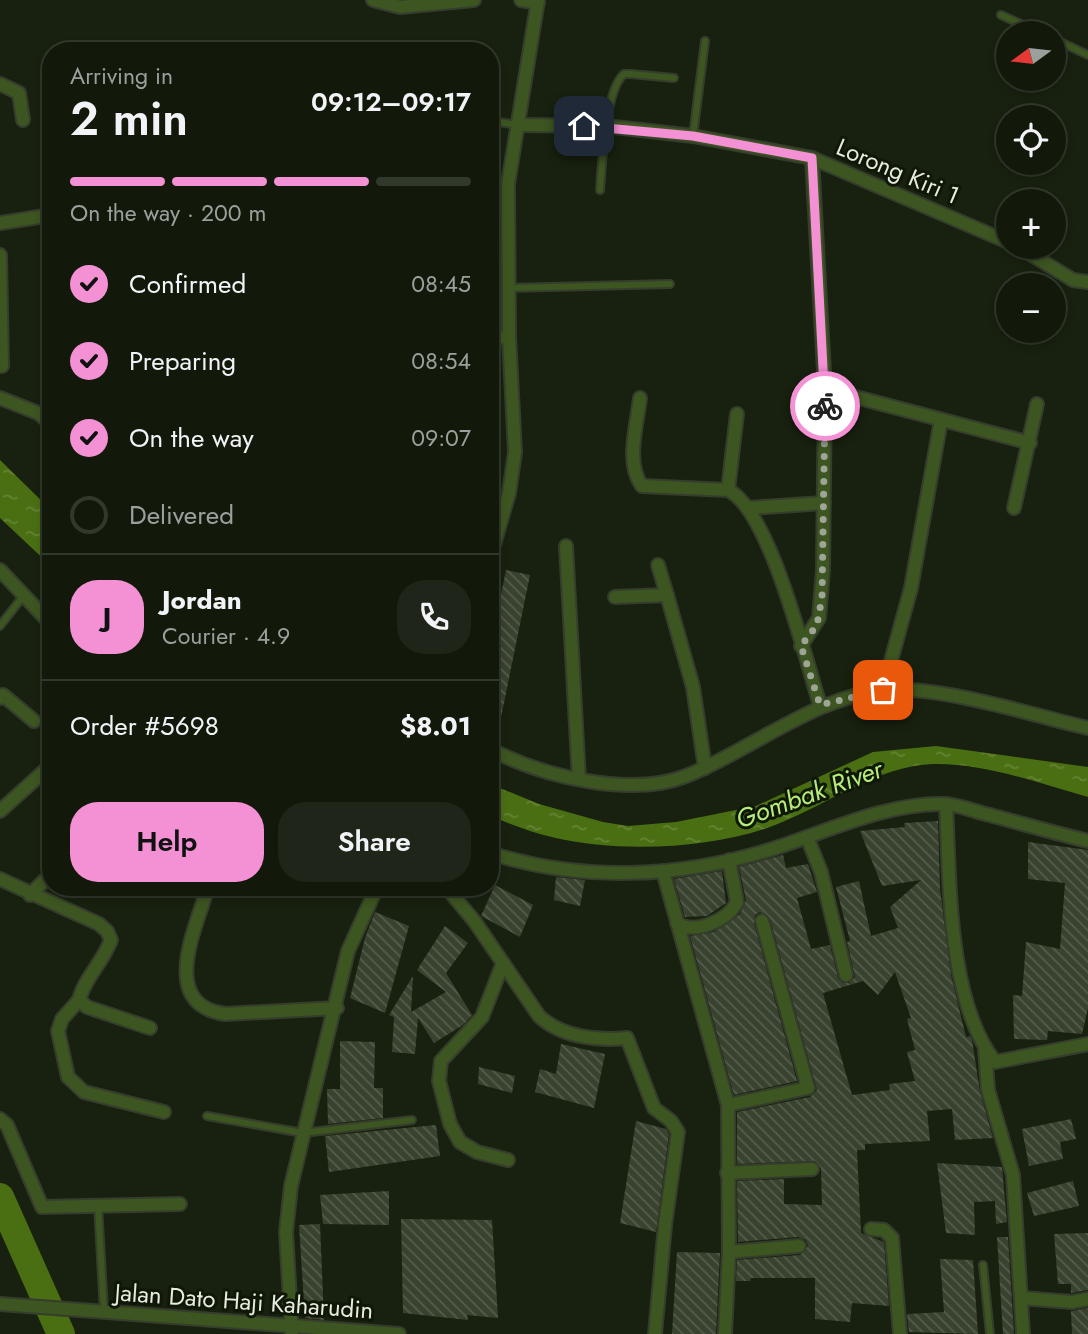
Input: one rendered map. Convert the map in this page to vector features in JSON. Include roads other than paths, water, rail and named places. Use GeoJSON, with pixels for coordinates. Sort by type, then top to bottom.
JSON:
{"type":"FeatureCollection","features":[{"type":"Feature","properties":{"kind":"street"},"geometry":{"type":"LineString","coordinates":[[373,0],[400,7],[474,0]]}},
{"type":"Feature","properties":{"kind":"street"},"geometry":{"type":"LineString","coordinates":[[499,527],[509,493],[516,452],[509,337],[509,184],[538,2],[521,0]]}},
{"type":"Feature","properties":{"kind":"street"},"geometry":{"type":"LineString","coordinates":[[0,84],[19,93],[23,120]]}},
{"type":"Feature","properties":{"kind":"street","name":"Lorong Kiri 1"},"geometry":{"type":"LineString","coordinates":[[519,125],[606,126],[693,136],[812,158],[996,237]]}},
{"type":"Feature","properties":{"kind":"street"},"geometry":{"type":"LineString","coordinates":[[801,646],[819,618],[824,503],[825,389],[812,158]]}},
{"type":"Feature","properties":{"kind":"street"},"geometry":{"type":"LineString","coordinates":[[0,223],[42,216]]}},
{"type":"Feature","properties":{"kind":"street"},"geometry":{"type":"LineString","coordinates":[[0,255],[2,366]]}},
{"type":"Feature","properties":{"kind":"street"},"geometry":{"type":"LineString","coordinates":[[1039,259],[1073,280],[1088,282]]}},
{"type":"Feature","properties":{"kind":"street"},"geometry":{"type":"LineString","coordinates":[[499,338],[509,337]]}},
{"type":"Feature","properties":{"kind":"street"},"geometry":{"type":"LineString","coordinates":[[825,389],[1030,443]]}},
{"type":"Feature","properties":{"kind":"street"},"geometry":{"type":"LineString","coordinates":[[0,398],[42,416]]}},
{"type":"Feature","properties":{"kind":"street"},"geometry":{"type":"LineString","coordinates":[[640,398],[633,462],[634,477],[642,486],[728,490],[738,495],[749,508],[778,573],[820,705]]}},
{"type":"Feature","properties":{"kind":"street"},"geometry":{"type":"LineString","coordinates":[[1014,508],[1037,404]]}},
{"type":"Feature","properties":{"kind":"street"},"geometry":{"type":"LineString","coordinates":[[728,490],[737,414]]}},
{"type":"Feature","properties":{"kind":"street"},"geometry":{"type":"LineString","coordinates":[[883,690],[911,588],[941,420]]}},
{"type":"Feature","properties":{"kind":"street"},"geometry":{"type":"LineString","coordinates":[[749,508],[824,503]]}},
{"type":"Feature","properties":{"kind":"street"},"geometry":{"type":"LineString","coordinates":[[566,546],[579,779]]}},
{"type":"Feature","properties":{"kind":"street"},"geometry":{"type":"LineString","coordinates":[[658,565],[692,687],[705,768]]}},
{"type":"Feature","properties":{"kind":"street"},"geometry":{"type":"LineString","coordinates":[[0,570],[42,615]]}},
{"type":"Feature","properties":{"kind":"street"},"geometry":{"type":"LineString","coordinates":[[615,597],[667,595]]}},
{"type":"Feature","properties":{"kind":"street"},"geometry":{"type":"LineString","coordinates":[[499,752],[516,761],[579,779],[656,784],[705,768],[820,705],[883,690],[916,690],[1088,728]]}},
{"type":"Feature","properties":{"kind":"street"},"geometry":{"type":"LineString","coordinates":[[0,698],[2,695],[34,721]]}},
{"type":"Feature","properties":{"kind":"street"},"geometry":{"type":"LineString","coordinates":[[0,811],[42,773]]}},
{"type":"Feature","properties":{"kind":"street"},"geometry":{"type":"LineString","coordinates":[[946,804],[954,941],[974,1025],[985,1049],[995,1062],[1088,1044]]}},
{"type":"Feature","properties":{"kind":"street"},"geometry":{"type":"LineString","coordinates":[[499,855],[541,867],[580,872],[663,871],[729,860],[908,806],[946,804],[1088,841]]}},
{"type":"Feature","properties":{"kind":"street"},"geometry":{"type":"LineString","coordinates":[[807,837],[821,872],[846,975]]}},
{"type":"Feature","properties":{"kind":"street"},"geometry":{"type":"LineString","coordinates":[[677,923],[695,928],[708,925],[734,908],[737,902],[729,860]]}},
{"type":"Feature","properties":{"kind":"street"},"geometry":{"type":"LineString","coordinates":[[663,871],[728,1105],[729,1252],[725,1334]]}},
{"type":"Feature","properties":{"kind":"street"},"geometry":{"type":"LineString","coordinates":[[0,879],[30,895],[99,924],[107,931],[111,940],[107,952],[81,992],[79,1000],[62,1019],[58,1031],[68,1077],[84,1092],[164,1112]]}},
{"type":"Feature","properties":{"kind":"street"},"geometry":{"type":"LineString","coordinates":[[30,895],[42,883]]}},
{"type":"Feature","properties":{"kind":"street"},"geometry":{"type":"LineString","coordinates":[[206,896],[185,974],[186,985],[198,1003],[214,1012],[225,1014],[337,1008]]}},
{"type":"Feature","properties":{"kind":"street"},"geometry":{"type":"LineString","coordinates":[[292,1329],[286,1232],[303,1133],[337,1008],[348,951],[373,896]]}},
{"type":"Feature","properties":{"kind":"street"},"geometry":{"type":"LineString","coordinates":[[453,896],[551,1027],[564,1032],[627,1038],[654,1108],[671,1122],[678,1132],[665,1225],[655,1334]]}},
{"type":"Feature","properties":{"kind":"street"},"geometry":{"type":"LineString","coordinates":[[728,1105],[808,1088],[762,921]]}},
{"type":"Feature","properties":{"kind":"street"},"geometry":{"type":"LineString","coordinates":[[503,963],[482,1017],[441,1061],[439,1081],[450,1124],[460,1142],[477,1152],[508,1160]]}},
{"type":"Feature","properties":{"kind":"street"},"geometry":{"type":"LineString","coordinates":[[79,1000],[87,1007],[150,1028]]}},
{"type":"Feature","properties":{"kind":"street"},"geometry":{"type":"LineString","coordinates":[[985,1049],[988,1090],[1013,1175],[1023,1334]]}},
{"type":"Feature","properties":{"kind":"street"},"geometry":{"type":"LineString","coordinates":[[0,1119],[7,1125],[42,1207],[180,1204]]}},
{"type":"Feature","properties":{"kind":"street"},"geometry":{"type":"LineString","coordinates":[[727,1172],[812,1169]]}},
{"type":"Feature","properties":{"kind":"street"},"geometry":{"type":"LineString","coordinates":[[871,1229],[884,1230],[892,1238],[900,1334]]}},
{"type":"Feature","properties":{"kind":"street"},"geometry":{"type":"LineString","coordinates":[[729,1252],[799,1246]]}},
{"type":"Feature","properties":{"kind":"street"},"geometry":{"type":"LineString","coordinates":[[1021,1298],[1072,1302],[1088,1299]]}},
{"type":"Feature","properties":{"kind":"street","name":"Jalan Dato Haji Kaharudin"},"geometry":{"type":"LineString","coordinates":[[4,1305],[292,1329],[399,1334]]}},
{"type":"Feature","properties":{"kind":"lane"},"geometry":{"type":"LineString","coordinates":[[1001,15],[1012,21]]}},
{"type":"Feature","properties":{"kind":"lane"},"geometry":{"type":"LineString","coordinates":[[693,136],[705,41]]}},
{"type":"Feature","properties":{"kind":"lane"},"geometry":{"type":"LineString","coordinates":[[1066,45],[1088,55]]}},
{"type":"Feature","properties":{"kind":"lane"},"geometry":{"type":"LineString","coordinates":[[600,190],[606,126],[621,76],[631,74],[674,78]]}},
{"type":"Feature","properties":{"kind":"lane"},"geometry":{"type":"LineString","coordinates":[[499,122],[519,125]]}},
{"type":"Feature","properties":{"kind":"lane"},"geometry":{"type":"LineString","coordinates":[[508,288],[670,284]]}},
{"type":"Feature","properties":{"kind":"lane"},"geometry":{"type":"LineString","coordinates":[[0,626],[23,595]]}},
{"type":"Feature","properties":{"kind":"lane"},"geometry":{"type":"LineString","coordinates":[[207,1116],[303,1133],[412,1120]]}},
{"type":"Feature","properties":{"kind":"lane"},"geometry":{"type":"LineString","coordinates":[[98,1205],[104,1312]]}},
{"type":"Feature","properties":{"kind":"lane"},"geometry":{"type":"LineString","coordinates":[[983,1265],[989,1334]]}},
{"type":"Feature","properties":{"kind":"water"},"geometry":{"type":"Polygon","coordinates":[[[0,460],[42,501],[42,558],[0,518],[0,460]]]}},
{"type":"Feature","properties":{"kind":"water","name":"Gombak River"},"geometry":{"type":"Polygon","coordinates":[[[936,746],[1088,767],[1088,797],[992,770],[933,764],[913,766],[874,778],[799,815],[755,832],[699,843],[639,847],[582,843],[539,834],[499,819],[499,788],[539,804],[603,822],[628,826],[676,822],[756,806],[873,752],[936,746]]]}},
{"type":"Feature","properties":{"kind":"water"},"geometry":{"type":"Polygon","coordinates":[[[67,1317],[74,1334],[53,1334],[47,1318],[67,1317]]]}},
{"type":"Feature","properties":{"kind":"waterway"},"geometry":{"type":"LineString","coordinates":[[0,1197],[61,1334]]}}]}
